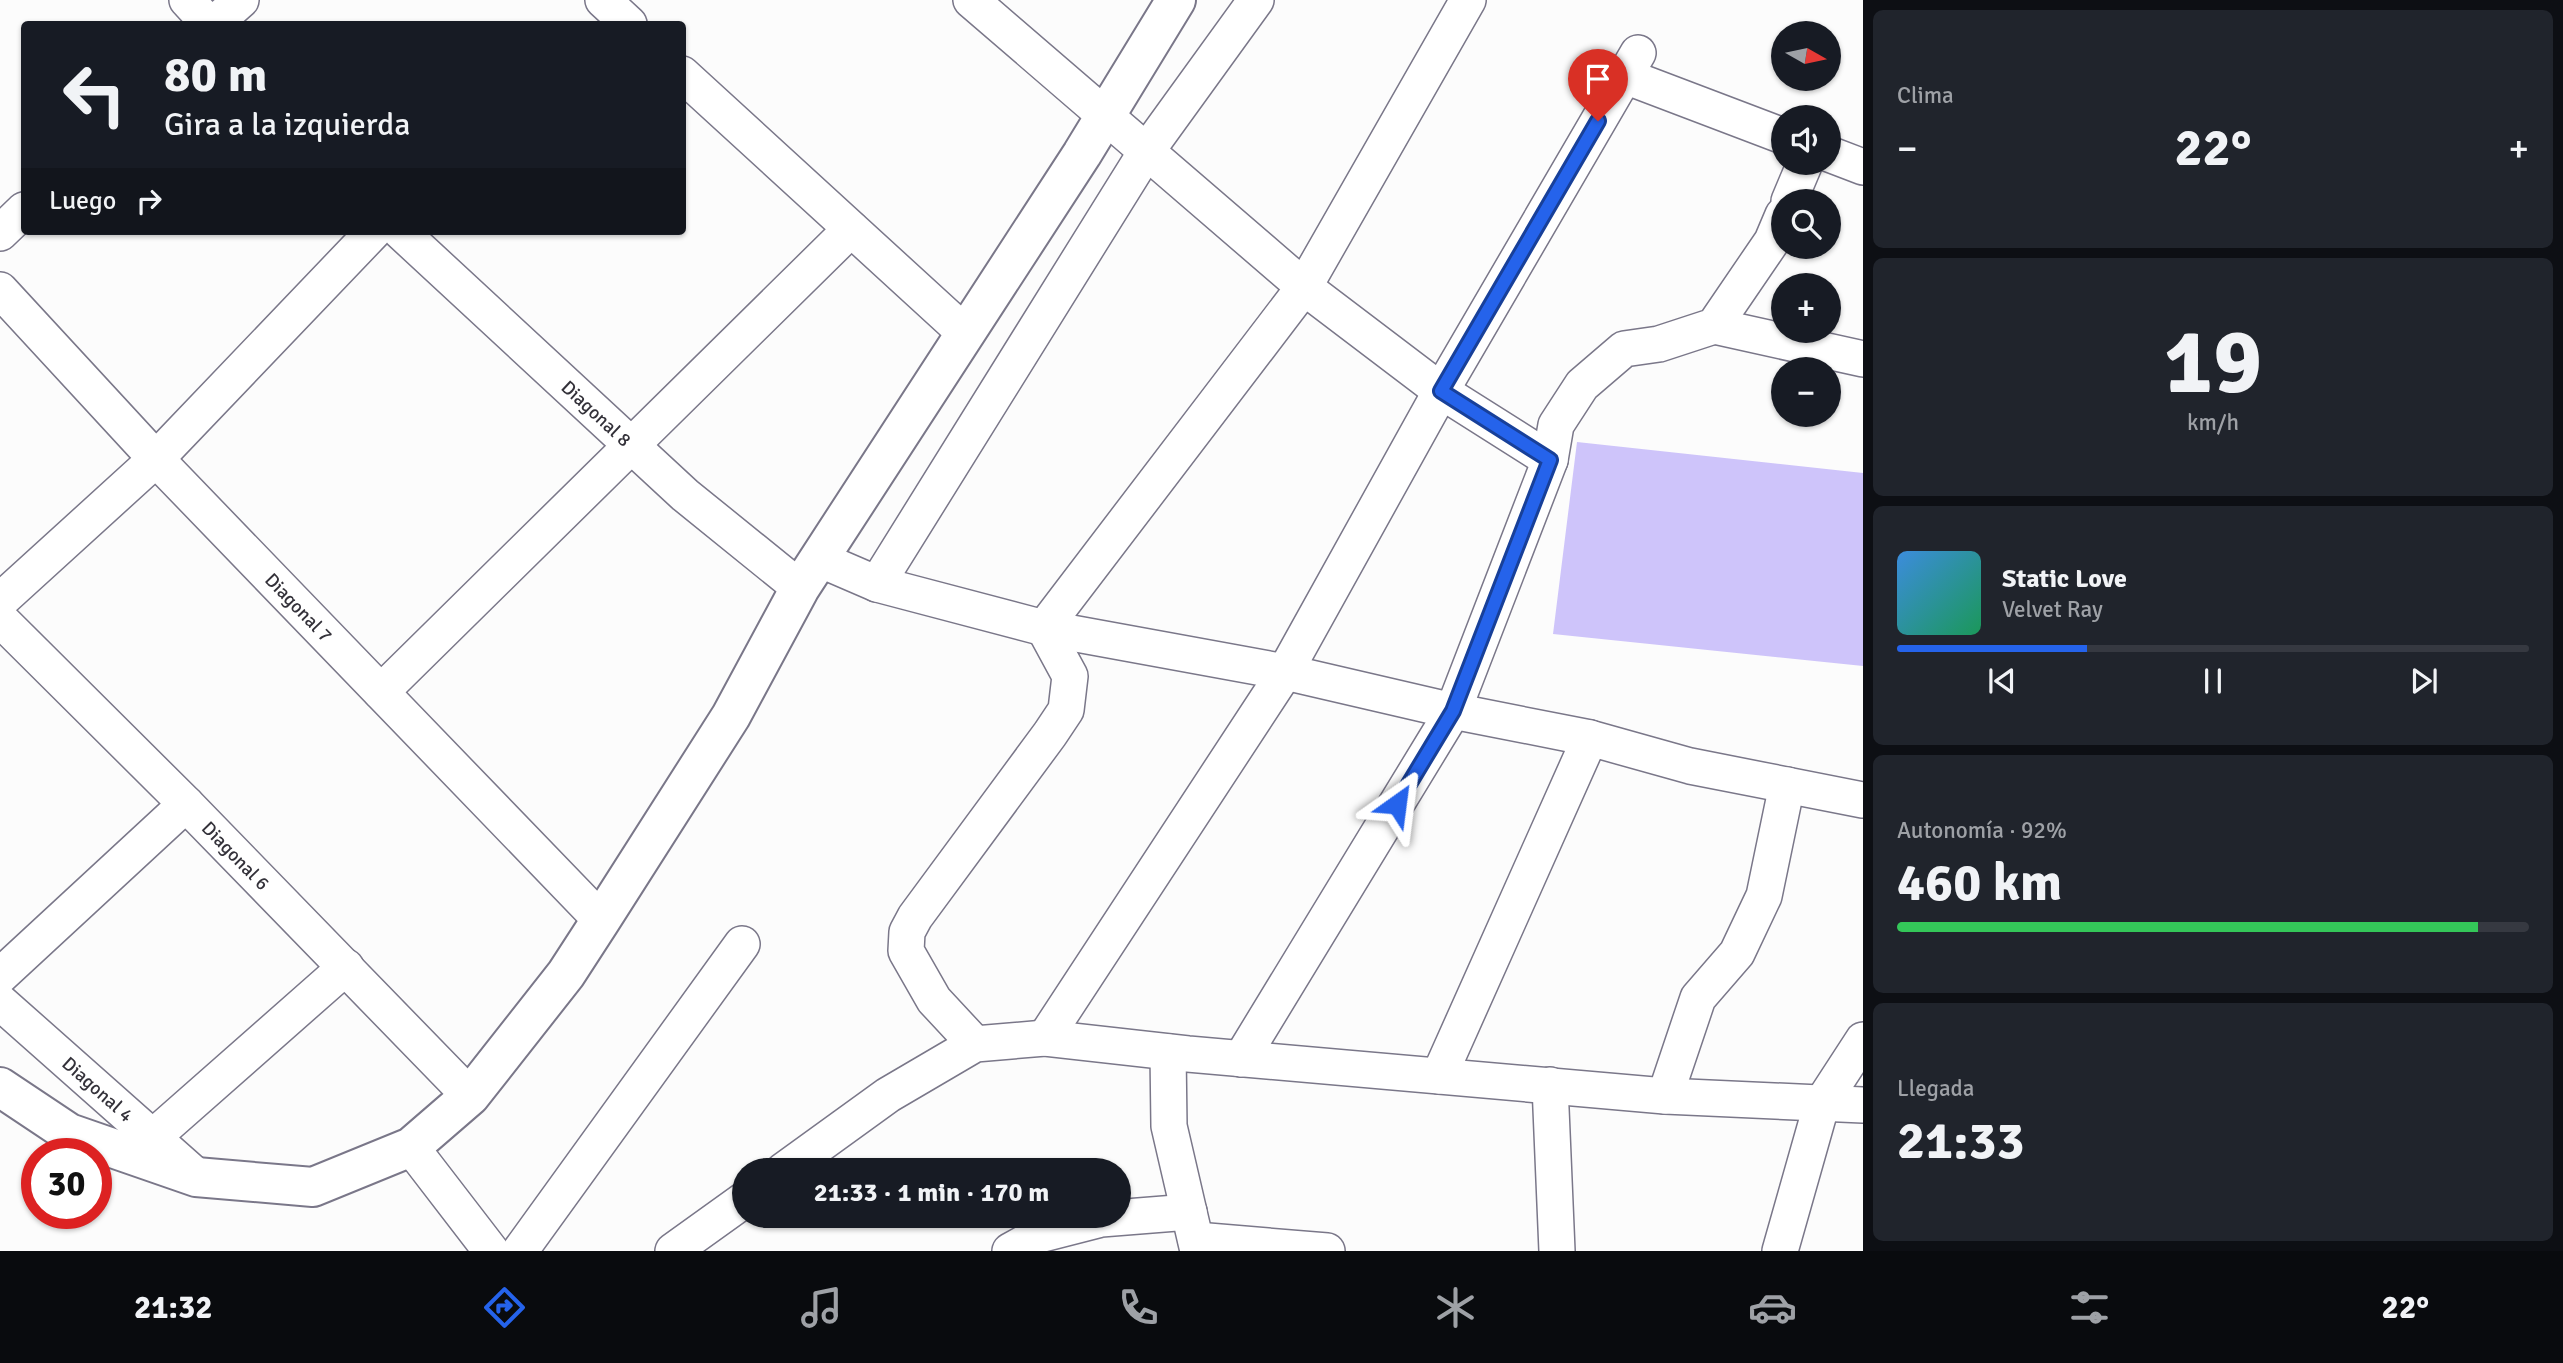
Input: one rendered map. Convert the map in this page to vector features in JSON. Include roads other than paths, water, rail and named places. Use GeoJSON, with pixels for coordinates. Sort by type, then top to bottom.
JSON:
{"type":"FeatureCollection","features":[{"type":"Feature","properties":{"kind":"main road"},"geometry":{"type":"LineString","coordinates":[[0,1087],[69,1133],[196,1177],[313,1187],[411,1147],[470,1096],[566,974],[601,920],[731,716],[809,574],[1104,117],[1176,0]]}},
{"type":"Feature","properties":{"kind":"street"},"geometry":{"type":"LineString","coordinates":[[187,0],[206,21]]}},
{"type":"Feature","properties":{"kind":"street"},"geometry":{"type":"LineString","coordinates":[[218,21],[242,0]]}},
{"type":"Feature","properties":{"kind":"street"},"geometry":{"type":"LineString","coordinates":[[971,0],[1304,287],[1441,391],[1550,460]]}},
{"type":"Feature","properties":{"kind":"street"},"geometry":{"type":"LineString","coordinates":[[877,584],[1146,152],[1256,0]]}},
{"type":"Feature","properties":{"kind":"street"},"geometry":{"type":"LineString","coordinates":[[975,1044],[934,1000],[906,951],[907,932],[915,917],[1066,710],[1070,676],[1045,628],[1304,287],[1468,0]]}},
{"type":"Feature","properties":{"kind":"street"},"geometry":{"type":"LineString","coordinates":[[1045,1038],[1284,672],[1441,391],[1631,64],[1771,130]]}},
{"type":"Feature","properties":{"kind":"street"},"geometry":{"type":"LineString","coordinates":[[686,78],[965,333]]}},
{"type":"Feature","properties":{"kind":"street"},"geometry":{"type":"LineString","coordinates":[[1841,159],[1863,167]]}},
{"type":"Feature","properties":{"kind":"street"},"geometry":{"type":"LineString","coordinates":[[0,233],[21,213]]}},
{"type":"Feature","properties":{"kind":"street"},"geometry":{"type":"LineString","coordinates":[[381,692],[851,229]]}},
{"type":"Feature","properties":{"kind":"street"},"geometry":{"type":"LineString","coordinates":[[0,601],[156,459],[370,235]]}},
{"type":"Feature","properties":{"kind":"street","name":"Diagonal 8"},"geometry":{"type":"LineString","coordinates":[[404,235],[685,495],[809,574],[877,584],[1045,628],[1284,672],[1453,711],[1590,738],[1690,766],[1863,800]]}},
{"type":"Feature","properties":{"kind":"street"},"geometry":{"type":"LineString","coordinates":[[1714,326],[1771,242]]}},
{"type":"Feature","properties":{"kind":"street","name":"Diagonal 7"},"geometry":{"type":"LineString","coordinates":[[0,290],[156,459],[601,920]]}},
{"type":"Feature","properties":{"kind":"street"},"geometry":{"type":"LineString","coordinates":[[1241,1059],[1453,711],[1550,460],[1556,425],[1582,385],[1624,349],[1658,344],[1714,326],[1863,359]]}},
{"type":"Feature","properties":{"kind":"street","name":"Diagonal 6"},"geometry":{"type":"LineString","coordinates":[[0,619],[186,804],[470,1096]]}},
{"type":"Feature","properties":{"kind":"street"},"geometry":{"type":"LineString","coordinates":[[1438,1076],[1590,738]]}},
{"type":"Feature","properties":{"kind":"street"},"geometry":{"type":"LineString","coordinates":[[1665,1096],[1699,998],[1737,953],[1764,896],[1787,785]]}},
{"type":"Feature","properties":{"kind":"street"},"geometry":{"type":"LineString","coordinates":[[0,976],[186,804]]}},
{"type":"Feature","properties":{"kind":"street"},"geometry":{"type":"LineString","coordinates":[[520,1251],[742,944]]}},
{"type":"Feature","properties":{"kind":"street"},"geometry":{"type":"LineString","coordinates":[[152,1138],[346,967]]}},
{"type":"Feature","properties":{"kind":"street","name":"Diagonal 4"},"geometry":{"type":"LineString","coordinates":[[0,1002],[196,1177]]}},
{"type":"Feature","properties":{"kind":"street"},"geometry":{"type":"LineString","coordinates":[[801,1158],[888,1095],[975,1044],[1045,1038],[1241,1059],[1665,1096],[1863,1105]]}},
{"type":"Feature","properties":{"kind":"street"},"geometry":{"type":"LineString","coordinates":[[1780,1251],[1822,1103],[1863,1040]]}},
{"type":"Feature","properties":{"kind":"street"},"geometry":{"type":"LineString","coordinates":[[1168,1052],[1169,1126],[1194,1234]]}},
{"type":"Feature","properties":{"kind":"street"},"geometry":{"type":"LineString","coordinates":[[1550,1085],[1557,1251]]}},
{"type":"Feature","properties":{"kind":"street"},"geometry":{"type":"LineString","coordinates":[[411,1147],[491,1251]]}},
{"type":"Feature","properties":{"kind":"street"},"geometry":{"type":"LineString","coordinates":[[673,1251],[732,1208]]}},
{"type":"Feature","properties":{"kind":"street"},"geometry":{"type":"LineString","coordinates":[[1010,1251],[1039,1235],[1101,1219],[1327,1251]]}}]}
